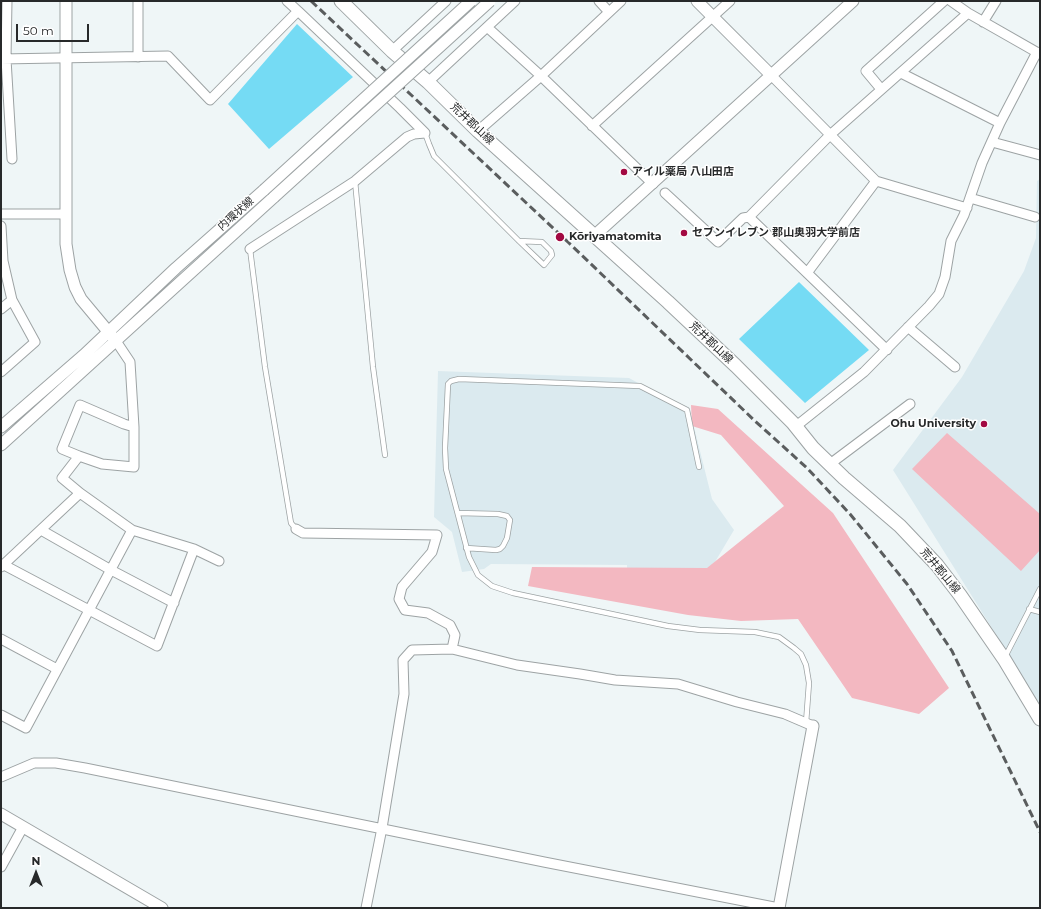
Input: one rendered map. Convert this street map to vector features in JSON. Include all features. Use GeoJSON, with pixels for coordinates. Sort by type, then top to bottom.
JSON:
{"type":"FeatureCollection","features":[{"type":"Feature","properties":{"kind":"main road","name":"荒井郡山線"},"geometry":{"type":"LineString","coordinates":[[341,1],[478,131],[668,302],[736,366],[795,427],[813,448],[900,526],[937,565],[960,595],[1004,659],[1040,719]]}},
{"type":"Feature","properties":{"kind":"street"},"geometry":{"type":"LineString","coordinates":[[7,1],[4,59],[5,114],[12,159]]}},
{"type":"Feature","properties":{"kind":"street"},"geometry":{"type":"LineString","coordinates":[[66,1],[66,244],[70,270],[75,287],[81,299],[109,332],[130,362],[134,427],[134,467],[102,464],[62,449],[80,405],[134,427]]}},
{"type":"Feature","properties":{"kind":"street"},"geometry":{"type":"LineString","coordinates":[[138,1],[138,57]]}},
{"type":"Feature","properties":{"kind":"street"},"geometry":{"type":"LineString","coordinates":[[287,1],[425,133]]}},
{"type":"Feature","properties":{"kind":"street"},"geometry":{"type":"LineString","coordinates":[[392,51],[446,1]]}},
{"type":"Feature","properties":{"kind":"street","name":"内環状線"},"geometry":{"type":"LineString","coordinates":[[1,427],[84,355],[176,268],[264,190],[471,1]]}},
{"type":"Feature","properties":{"kind":"street","name":"内環状線"},"geometry":{"type":"LineString","coordinates":[[1,445],[490,1]]}},
{"type":"Feature","properties":{"kind":"street"},"geometry":{"type":"LineString","coordinates":[[428,82],[515,1]]}},
{"type":"Feature","properties":{"kind":"street"},"geometry":{"type":"LineString","coordinates":[[599,1],[609,12]]}},
{"type":"Feature","properties":{"kind":"street"},"geometry":{"type":"LineString","coordinates":[[478,131],[541,76],[621,1]]}},
{"type":"Feature","properties":{"kind":"street"},"geometry":{"type":"LineString","coordinates":[[697,1],[876,181],[967,208]]}},
{"type":"Feature","properties":{"kind":"street"},"geometry":{"type":"LineString","coordinates":[[592,126],[730,1]]}},
{"type":"Feature","properties":{"kind":"street"},"geometry":{"type":"LineString","coordinates":[[594,236],[853,1]]}},
{"type":"Feature","properties":{"kind":"street"},"geometry":{"type":"LineString","coordinates":[[882,89],[866,71],[944,1]]}},
{"type":"Feature","properties":{"kind":"street"},"geometry":{"type":"LineString","coordinates":[[795,427],[864,372],[887,350],[939,294],[945,277],[951,241],[967,208],[982,163],[1000,123],[1039,53],[983,22],[951,1]]}},
{"type":"Feature","properties":{"kind":"street"},"geometry":{"type":"LineString","coordinates":[[983,22],[996,1]]}},
{"type":"Feature","properties":{"kind":"street"},"geometry":{"type":"LineString","coordinates":[[4,59],[168,56],[210,100],[298,11]]}},
{"type":"Feature","properties":{"kind":"street"},"geometry":{"type":"LineString","coordinates":[[665,193],[718,242],[742,218],[748,217],[830,135],[968,13]]}},
{"type":"Feature","properties":{"kind":"street"},"geometry":{"type":"LineString","coordinates":[[487,27],[541,76],[653,184]]}},
{"type":"Feature","properties":{"kind":"street"},"geometry":{"type":"LineString","coordinates":[[901,73],[1000,123]]}},
{"type":"Feature","properties":{"kind":"street"},"geometry":{"type":"LineString","coordinates":[[250,249],[355,181],[407,137],[414,134],[425,133]]}},
{"type":"Feature","properties":{"kind":"street"},"geometry":{"type":"LineString","coordinates":[[992,142],[1040,155]]}},
{"type":"Feature","properties":{"kind":"street"},"geometry":{"type":"LineString","coordinates":[[807,273],[876,181]]}},
{"type":"Feature","properties":{"kind":"street"},"geometry":{"type":"LineString","coordinates":[[970,198],[1035,218]]}},
{"type":"Feature","properties":{"kind":"street"},"geometry":{"type":"LineString","coordinates":[[1,214],[66,214]]}},
{"type":"Feature","properties":{"kind":"street"},"geometry":{"type":"LineString","coordinates":[[748,217],[887,350]]}},
{"type":"Feature","properties":{"kind":"street"},"geometry":{"type":"LineString","coordinates":[[1,226],[2,261],[12,300],[35,342],[1,372]]}},
{"type":"Feature","properties":{"kind":"street"},"geometry":{"type":"LineString","coordinates":[[1,309],[12,300]]}},
{"type":"Feature","properties":{"kind":"street"},"geometry":{"type":"LineString","coordinates":[[908,327],[955,367]]}},
{"type":"Feature","properties":{"kind":"street"},"geometry":{"type":"LineString","coordinates":[[830,464],[910,404]]}},
{"type":"Feature","properties":{"kind":"street"},"geometry":{"type":"LineString","coordinates":[[79,456],[62,478],[80,494],[132,530],[194,549],[218,560]]}},
{"type":"Feature","properties":{"kind":"street"},"geometry":{"type":"LineString","coordinates":[[80,494],[2,566],[157,646],[194,549]]}},
{"type":"Feature","properties":{"kind":"street"},"geometry":{"type":"LineString","coordinates":[[296,529],[303,533],[437,535],[432,552],[402,587],[399,599],[405,610],[428,613],[450,624],[455,634],[452,649]]}},
{"type":"Feature","properties":{"kind":"street"},"geometry":{"type":"LineString","coordinates":[[42,530],[111,570],[174,603]]}},
{"type":"Feature","properties":{"kind":"street"},"geometry":{"type":"LineString","coordinates":[[1,715],[26,728],[132,530]]}},
{"type":"Feature","properties":{"kind":"street"},"geometry":{"type":"LineString","coordinates":[[1,639],[57,669]]}},
{"type":"Feature","properties":{"kind":"street"},"geometry":{"type":"LineString","coordinates":[[1,777],[31,763],[56,763],[118,774],[382,828],[779,908],[809,724],[785,714],[678,684],[615,680],[517,666],[452,649],[412,650],[403,660],[404,694],[382,828],[366,908]]}},
{"type":"Feature","properties":{"kind":"street"},"geometry":{"type":"LineString","coordinates":[[1,814],[162,908]]}},
{"type":"Feature","properties":{"kind":"street"},"geometry":{"type":"LineString","coordinates":[[1,867],[23,827]]}},
{"type":"Feature","properties":{"kind":"lane"},"geometry":{"type":"LineString","coordinates":[[425,133],[428,144],[434,156],[519,241],[544,265],[552,255],[551,251],[542,242],[519,241]]}},
{"type":"Feature","properties":{"kind":"lane"},"geometry":{"type":"LineString","coordinates":[[355,181],[373,367],[385,455]]}},
{"type":"Feature","properties":{"kind":"lane"},"geometry":{"type":"LineString","coordinates":[[250,249],[265,367],[291,523],[296,529]]}},
{"type":"Feature","properties":{"kind":"lane"},"geometry":{"type":"LineString","coordinates":[[699,467],[687,410],[640,386],[456,380],[451,381],[448,384],[446,469],[466,548],[478,575],[492,586],[501,590],[668,626],[700,630],[755,632],[779,637],[801,654],[806,665],[809,683],[809,724]]}},
{"type":"Feature","properties":{"kind":"lane"},"geometry":{"type":"LineString","coordinates":[[458,513],[498,514],[507,516],[510,520],[507,538],[500,549],[466,548]]}},
{"type":"Feature","properties":{"kind":"lane"},"geometry":{"type":"LineString","coordinates":[[1004,659],[1040,589]]}},
{"type":"Feature","properties":{"kind":"lane"},"geometry":{"type":"LineString","coordinates":[[1029,609],[1040,612]]}},
{"type":"Feature","properties":{"kind":"shaded area","name":"Ohu University"},"geometry":{"type":"Polygon","coordinates":[[[1040,179],[1040,705],[893,470],[962,377],[1024,271],[1036,238],[1037,181],[1040,179]]]}},
{"type":"Feature","properties":{"kind":"shaded area"},"geometry":{"type":"Polygon","coordinates":[[[438,371],[629,378],[690,411],[712,499],[734,530],[709,572],[627,572],[627,565],[491,564],[484,569],[462,572],[452,532],[434,517],[438,371]]]}},
{"type":"Feature","properties":{"kind":"shaded area"},"geometry":{"type":"Polygon","coordinates":[[[691,405],[718,409],[833,513],[949,688],[919,714],[852,698],[798,619],[741,621],[688,615],[528,586],[532,567],[707,568],[784,506],[721,435],[692,426],[691,405]]]}},
{"type":"Feature","properties":{"kind":"shaded area"},"geometry":{"type":"Polygon","coordinates":[[[947,433],[1040,514],[1040,550],[1021,571],[912,469],[947,433]]]}},
{"type":"Feature","properties":{"kind":"water"},"geometry":{"type":"Polygon","coordinates":[[[297,24],[353,77],[269,149],[228,104],[297,24]]]}},
{"type":"Feature","properties":{"kind":"water"},"geometry":{"type":"Polygon","coordinates":[[[799,282],[869,350],[805,403],[739,339],[799,282]]]}},
{"type":"Feature","properties":{"kind":"railway"},"geometry":{"type":"LineString","coordinates":[[311,1],[569,243],[755,421],[807,468],[850,514],[907,584],[952,651],[1040,832]]}},
{"type":"Feature","properties":{"kind":"place","name":"アイル薬局 八山田店"},"geometry":{"type":"Point","coordinates":[624,172]}},
{"type":"Feature","properties":{"kind":"place","name":"セブンイレブン 郡山奥羽大学前店"},"geometry":{"type":"Point","coordinates":[684,233]}},
{"type":"Feature","properties":{"kind":"place","name":"Kōriyamatomita"},"geometry":{"type":"Point","coordinates":[560,237]}},
{"type":"Feature","properties":{"kind":"place","name":"Ohu University"},"geometry":{"type":"Point","coordinates":[984,424]}}]}
